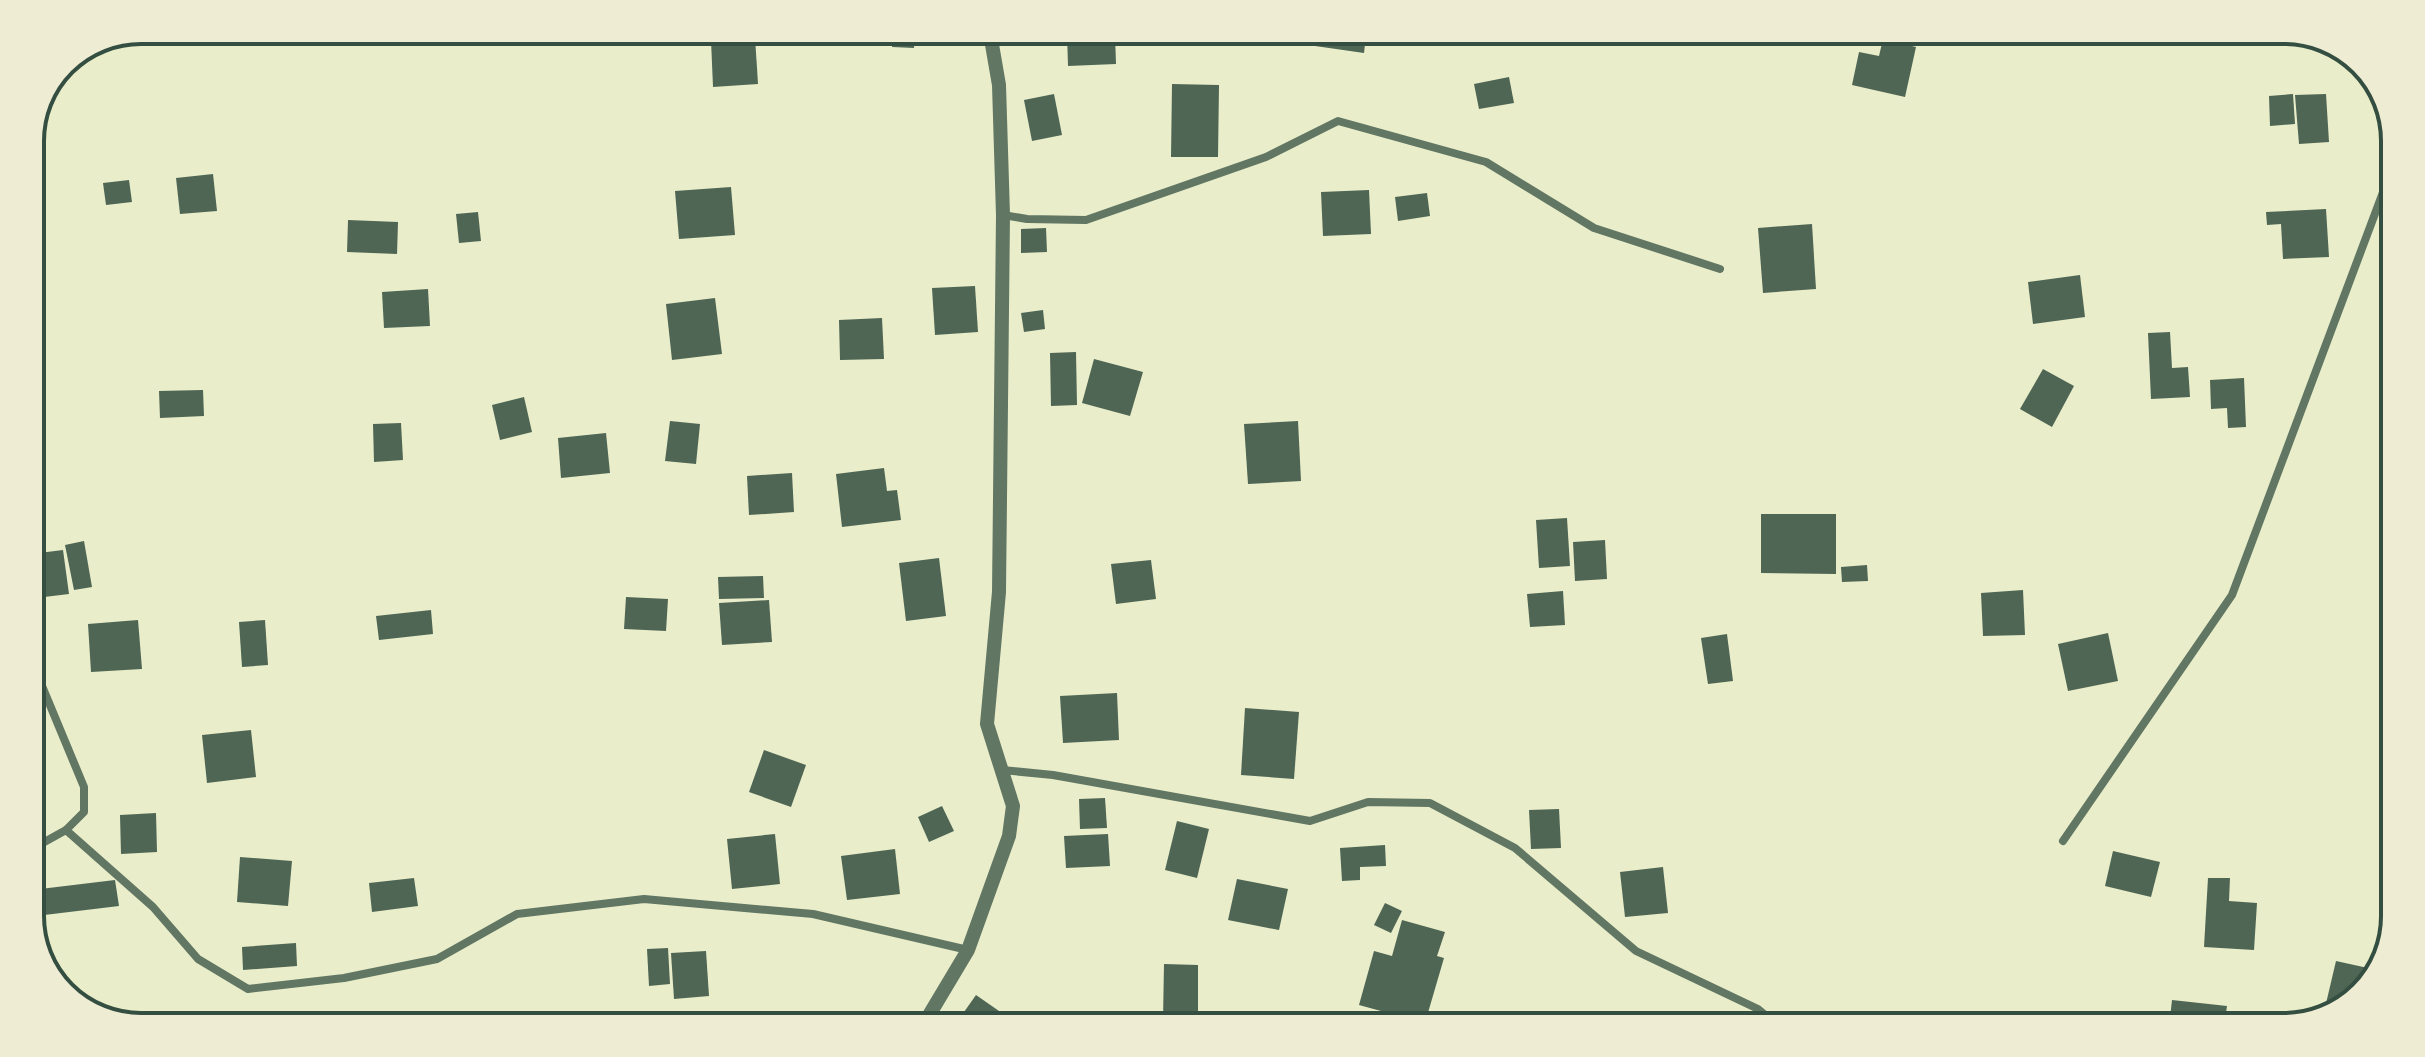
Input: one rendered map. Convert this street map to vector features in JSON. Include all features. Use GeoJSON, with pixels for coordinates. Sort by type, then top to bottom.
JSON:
{"type":"FeatureCollection","features":[{"type":"Feature","properties":{"kind":"street"},"geometry":{"type":"LineString","coordinates":[[930,1013],[968,950],[1009,836],[1013,806],[987,724],[999,592],[1003,215],[999,85],[992,44]]}},
{"type":"Feature","properties":{"kind":"street"},"geometry":{"type":"LineString","coordinates":[[1003,215],[1027,219],[1086,220],[1266,157],[1338,121],[1486,162],[1594,228],[1720,269]]}},
{"type":"Feature","properties":{"kind":"street"},"geometry":{"type":"LineString","coordinates":[[2063,841],[2232,595],[2381,198]]}},
{"type":"Feature","properties":{"kind":"street"},"geometry":{"type":"LineString","coordinates":[[44,691],[84,787],[84,812],[66,830],[44,842]]}},
{"type":"Feature","properties":{"kind":"street"},"geometry":{"type":"LineString","coordinates":[[1001,770],[1068,777],[1310,821],[1368,802],[1430,803],[1515,848],[1636,951],[1763,1013]]}},
{"type":"Feature","properties":{"kind":"street"},"geometry":{"type":"LineString","coordinates":[[66,830],[153,907],[198,959],[248,989],[344,978],[437,959],[517,914],[644,899],[813,914],[968,950]]}},
{"type":"Feature","properties":{"kind":"building"},"geometry":{"type":"Polygon","coordinates":[[[711,44],[755,44],[758,84],[713,87],[711,44]]]}},
{"type":"Feature","properties":{"kind":"building"},"geometry":{"type":"Polygon","coordinates":[[[892,44],[914,44],[914,48],[892,47],[892,44]]]}},
{"type":"Feature","properties":{"kind":"building"},"geometry":{"type":"Polygon","coordinates":[[[1067,44],[1115,44],[1116,64],[1068,66],[1067,44]]]}},
{"type":"Feature","properties":{"kind":"building"},"geometry":{"type":"Polygon","coordinates":[[[1308,44],[1365,44],[1364,53],[1308,44]]]}},
{"type":"Feature","properties":{"kind":"building"},"geometry":{"type":"Polygon","coordinates":[[[1882,44],[1916,47],[1905,97],[1852,85],[1859,52],[1879,56],[1882,44]]]}},
{"type":"Feature","properties":{"kind":"building"},"geometry":{"type":"Polygon","coordinates":[[[1509,77],[1514,103],[1479,109],[1474,84],[1509,77]]]}},
{"type":"Feature","properties":{"kind":"building"},"geometry":{"type":"Polygon","coordinates":[[[1172,84],[1219,85],[1218,157],[1171,157],[1172,84]]]}},
{"type":"Feature","properties":{"kind":"building"},"geometry":{"type":"Polygon","coordinates":[[[1054,94],[1062,135],[1032,141],[1024,100],[1054,94]]]}},
{"type":"Feature","properties":{"kind":"building"},"geometry":{"type":"Polygon","coordinates":[[[2293,94],[2295,124],[2270,126],[2269,96],[2293,94]]]}},
{"type":"Feature","properties":{"kind":"building"},"geometry":{"type":"Polygon","coordinates":[[[2326,94],[2329,142],[2299,144],[2295,95],[2326,94]]]}},
{"type":"Feature","properties":{"kind":"building"},"geometry":{"type":"Polygon","coordinates":[[[213,174],[217,211],[180,214],[176,178],[213,174]]]}},
{"type":"Feature","properties":{"kind":"building"},"geometry":{"type":"Polygon","coordinates":[[[129,180],[132,202],[106,205],[103,183],[129,180]]]}},
{"type":"Feature","properties":{"kind":"building"},"geometry":{"type":"Polygon","coordinates":[[[731,187],[735,235],[679,239],[675,191],[731,187]]]}},
{"type":"Feature","properties":{"kind":"building"},"geometry":{"type":"Polygon","coordinates":[[[1369,190],[1371,234],[1323,236],[1321,192],[1369,190]]]}},
{"type":"Feature","properties":{"kind":"building"},"geometry":{"type":"Polygon","coordinates":[[[1427,193],[1430,216],[1398,221],[1395,197],[1427,193]]]}},
{"type":"Feature","properties":{"kind":"building"},"geometry":{"type":"Polygon","coordinates":[[[2326,209],[2329,257],[2283,259],[2281,224],[2267,225],[2266,212],[2326,209]]]}},
{"type":"Feature","properties":{"kind":"building"},"geometry":{"type":"Polygon","coordinates":[[[478,212],[481,241],[459,243],[456,214],[478,212]]]}},
{"type":"Feature","properties":{"kind":"building"},"geometry":{"type":"Polygon","coordinates":[[[348,220],[398,222],[397,254],[347,252],[348,220]]]}},
{"type":"Feature","properties":{"kind":"building"},"geometry":{"type":"Polygon","coordinates":[[[1812,224],[1816,289],[1763,293],[1758,228],[1812,224]]]}},
{"type":"Feature","properties":{"kind":"building"},"geometry":{"type":"Polygon","coordinates":[[[1046,228],[1047,252],[1021,253],[1021,229],[1046,228]]]}},
{"type":"Feature","properties":{"kind":"building"},"geometry":{"type":"Polygon","coordinates":[[[2080,275],[2085,317],[2033,324],[2028,282],[2080,275]]]}},
{"type":"Feature","properties":{"kind":"building"},"geometry":{"type":"Polygon","coordinates":[[[975,286],[978,332],[935,335],[932,288],[975,286]]]}},
{"type":"Feature","properties":{"kind":"building"},"geometry":{"type":"Polygon","coordinates":[[[428,289],[430,326],[384,328],[382,292],[428,289]]]}},
{"type":"Feature","properties":{"kind":"building"},"geometry":{"type":"Polygon","coordinates":[[[715,298],[722,354],[672,360],[666,304],[715,298]]]}},
{"type":"Feature","properties":{"kind":"building"},"geometry":{"type":"Polygon","coordinates":[[[1043,310],[1045,329],[1024,332],[1021,313],[1043,310]]]}},
{"type":"Feature","properties":{"kind":"building"},"geometry":{"type":"Polygon","coordinates":[[[882,318],[884,359],[840,360],[839,320],[882,318]]]}},
{"type":"Feature","properties":{"kind":"building"},"geometry":{"type":"Polygon","coordinates":[[[2170,332],[2172,368],[2188,367],[2190,397],[2151,399],[2148,333],[2170,332]]]}},
{"type":"Feature","properties":{"kind":"building"},"geometry":{"type":"Polygon","coordinates":[[[1076,352],[1077,405],[1051,406],[1050,353],[1076,352]]]}},
{"type":"Feature","properties":{"kind":"building"},"geometry":{"type":"Polygon","coordinates":[[[1094,359],[1143,372],[1130,416],[1082,403],[1094,359]]]}},
{"type":"Feature","properties":{"kind":"building"},"geometry":{"type":"Polygon","coordinates":[[[2043,369],[2074,386],[2052,427],[2020,409],[2043,369]]]}},
{"type":"Feature","properties":{"kind":"building"},"geometry":{"type":"Polygon","coordinates":[[[2244,378],[2246,427],[2228,428],[2227,408],[2211,409],[2210,380],[2244,378]]]}},
{"type":"Feature","properties":{"kind":"building"},"geometry":{"type":"Polygon","coordinates":[[[203,390],[204,416],[160,418],[159,391],[203,390]]]}},
{"type":"Feature","properties":{"kind":"building"},"geometry":{"type":"Polygon","coordinates":[[[524,397],[532,432],[500,440],[492,405],[524,397]]]}},
{"type":"Feature","properties":{"kind":"building"},"geometry":{"type":"Polygon","coordinates":[[[670,421],[700,424],[696,464],[665,461],[670,421]]]}},
{"type":"Feature","properties":{"kind":"building"},"geometry":{"type":"Polygon","coordinates":[[[1298,421],[1301,481],[1248,484],[1244,424],[1298,421]]]}},
{"type":"Feature","properties":{"kind":"building"},"geometry":{"type":"Polygon","coordinates":[[[401,423],[403,460],[374,462],[373,424],[401,423]]]}},
{"type":"Feature","properties":{"kind":"building"},"geometry":{"type":"Polygon","coordinates":[[[606,433],[610,473],[561,478],[558,438],[606,433]]]}},
{"type":"Feature","properties":{"kind":"building"},"geometry":{"type":"Polygon","coordinates":[[[884,468],[887,491],[897,490],[901,520],[842,527],[836,474],[884,468]]]}},
{"type":"Feature","properties":{"kind":"building"},"geometry":{"type":"Polygon","coordinates":[[[792,473],[794,512],[749,515],[747,476],[792,473]]]}},
{"type":"Feature","properties":{"kind":"building"},"geometry":{"type":"Polygon","coordinates":[[[1761,514],[1836,514],[1836,574],[1761,573],[1761,514]]]}},
{"type":"Feature","properties":{"kind":"building"},"geometry":{"type":"Polygon","coordinates":[[[1567,518],[1570,566],[1539,568],[1536,520],[1567,518]]]}},
{"type":"Feature","properties":{"kind":"building"},"geometry":{"type":"Polygon","coordinates":[[[1605,540],[1607,579],[1575,581],[1573,542],[1605,540]]]}},
{"type":"Feature","properties":{"kind":"building"},"geometry":{"type":"Polygon","coordinates":[[[84,541],[92,587],[74,590],[65,545],[84,541]]]}},
{"type":"Feature","properties":{"kind":"building"},"geometry":{"type":"Polygon","coordinates":[[[63,550],[69,594],[44,597],[44,552],[63,550]]]}},
{"type":"Feature","properties":{"kind":"building"},"geometry":{"type":"Polygon","coordinates":[[[939,558],[946,616],[906,621],[899,563],[939,558]]]}},
{"type":"Feature","properties":{"kind":"building"},"geometry":{"type":"Polygon","coordinates":[[[1151,560],[1156,599],[1116,604],[1111,564],[1151,560]]]}},
{"type":"Feature","properties":{"kind":"building"},"geometry":{"type":"Polygon","coordinates":[[[1867,565],[1868,581],[1842,582],[1841,567],[1867,565]]]}},
{"type":"Feature","properties":{"kind":"building"},"geometry":{"type":"Polygon","coordinates":[[[763,576],[764,598],[719,599],[718,577],[763,576]]]}},
{"type":"Feature","properties":{"kind":"building"},"geometry":{"type":"Polygon","coordinates":[[[2023,590],[2025,635],[1983,636],[1981,593],[2023,590]]]}},
{"type":"Feature","properties":{"kind":"building"},"geometry":{"type":"Polygon","coordinates":[[[1563,591],[1565,625],[1530,627],[1527,594],[1563,591]]]}},
{"type":"Feature","properties":{"kind":"building"},"geometry":{"type":"Polygon","coordinates":[[[626,597],[668,599],[666,631],[624,629],[626,597]]]}},
{"type":"Feature","properties":{"kind":"building"},"geometry":{"type":"Polygon","coordinates":[[[769,600],[772,642],[722,645],[719,603],[769,600]]]}},
{"type":"Feature","properties":{"kind":"building"},"geometry":{"type":"Polygon","coordinates":[[[431,610],[433,634],[379,640],[376,616],[431,610]]]}},
{"type":"Feature","properties":{"kind":"building"},"geometry":{"type":"Polygon","coordinates":[[[138,620],[142,669],[91,672],[88,624],[138,620]]]}},
{"type":"Feature","properties":{"kind":"building"},"geometry":{"type":"Polygon","coordinates":[[[265,620],[268,665],[242,667],[239,622],[265,620]]]}},
{"type":"Feature","properties":{"kind":"building"},"geometry":{"type":"Polygon","coordinates":[[[2108,633],[2118,681],[2068,691],[2058,644],[2108,633]]]}},
{"type":"Feature","properties":{"kind":"building"},"geometry":{"type":"Polygon","coordinates":[[[1727,634],[1733,681],[1708,684],[1701,638],[1727,634]]]}},
{"type":"Feature","properties":{"kind":"building"},"geometry":{"type":"Polygon","coordinates":[[[1117,693],[1119,740],[1063,743],[1060,696],[1117,693]]]}},
{"type":"Feature","properties":{"kind":"building"},"geometry":{"type":"Polygon","coordinates":[[[1245,708],[1299,712],[1294,779],[1241,775],[1245,708]]]}},
{"type":"Feature","properties":{"kind":"building"},"geometry":{"type":"Polygon","coordinates":[[[251,730],[256,777],[207,783],[202,735],[251,730]]]}},
{"type":"Feature","properties":{"kind":"building"},"geometry":{"type":"Polygon","coordinates":[[[764,750],[806,765],[791,807],[749,792],[764,750]]]}},
{"type":"Feature","properties":{"kind":"building"},"geometry":{"type":"Polygon","coordinates":[[[1105,798],[1107,828],[1080,829],[1079,799],[1105,798]]]}},
{"type":"Feature","properties":{"kind":"building"},"geometry":{"type":"Polygon","coordinates":[[[942,806],[954,831],[929,842],[918,817],[942,806]]]}},
{"type":"Feature","properties":{"kind":"building"},"geometry":{"type":"Polygon","coordinates":[[[1559,809],[1561,848],[1531,849],[1529,810],[1559,809]]]}},
{"type":"Feature","properties":{"kind":"building"},"geometry":{"type":"Polygon","coordinates":[[[156,813],[157,852],[121,854],[120,815],[156,813]]]}},
{"type":"Feature","properties":{"kind":"building"},"geometry":{"type":"Polygon","coordinates":[[[1177,821],[1209,829],[1197,878],[1165,870],[1177,821]]]}},
{"type":"Feature","properties":{"kind":"building"},"geometry":{"type":"Polygon","coordinates":[[[775,834],[780,884],[732,889],[727,839],[775,834]]]}},
{"type":"Feature","properties":{"kind":"building"},"geometry":{"type":"Polygon","coordinates":[[[1108,834],[1110,866],[1066,868],[1064,836],[1108,834]]]}},
{"type":"Feature","properties":{"kind":"building"},"geometry":{"type":"Polygon","coordinates":[[[1385,845],[1386,866],[1360,867],[1360,880],[1342,881],[1340,848],[1385,845]]]}},
{"type":"Feature","properties":{"kind":"building"},"geometry":{"type":"Polygon","coordinates":[[[895,849],[900,894],[847,900],[841,856],[895,849]]]}},
{"type":"Feature","properties":{"kind":"building"},"geometry":{"type":"Polygon","coordinates":[[[2113,851],[2160,862],[2151,897],[2105,886],[2113,851]]]}},
{"type":"Feature","properties":{"kind":"building"},"geometry":{"type":"Polygon","coordinates":[[[240,857],[292,861],[288,906],[237,902],[240,857]]]}},
{"type":"Feature","properties":{"kind":"building"},"geometry":{"type":"Polygon","coordinates":[[[1663,867],[1668,913],[1625,917],[1620,872],[1663,867]]]}},
{"type":"Feature","properties":{"kind":"building"},"geometry":{"type":"Polygon","coordinates":[[[414,878],[418,906],[372,912],[369,883],[414,878]]]}},
{"type":"Feature","properties":{"kind":"building"},"geometry":{"type":"Polygon","coordinates":[[[2208,878],[2230,878],[2229,901],[2257,903],[2254,950],[2204,947],[2208,878]]]}},
{"type":"Feature","properties":{"kind":"building"},"geometry":{"type":"Polygon","coordinates":[[[1237,879],[1288,889],[1279,930],[1228,920],[1237,879]]]}},
{"type":"Feature","properties":{"kind":"building"},"geometry":{"type":"Polygon","coordinates":[[[115,880],[119,906],[44,915],[44,889],[115,880]]]}},
{"type":"Feature","properties":{"kind":"building"},"geometry":{"type":"Polygon","coordinates":[[[1385,903],[1402,911],[1391,933],[1374,925],[1385,903]]]}},
{"type":"Feature","properties":{"kind":"building"},"geometry":{"type":"Polygon","coordinates":[[[1402,920],[1445,932],[1437,956],[1444,958],[1428,1013],[1388,1013],[1359,1005],[1374,951],[1392,956],[1402,920]]]}},
{"type":"Feature","properties":{"kind":"building"},"geometry":{"type":"Polygon","coordinates":[[[296,943],[297,966],[243,970],[242,947],[296,943]]]}},
{"type":"Feature","properties":{"kind":"building"},"geometry":{"type":"Polygon","coordinates":[[[668,948],[670,984],[649,986],[647,949],[668,948]]]}},
{"type":"Feature","properties":{"kind":"building"},"geometry":{"type":"Polygon","coordinates":[[[706,951],[709,996],[674,999],[671,953],[706,951]]]}},
{"type":"Feature","properties":{"kind":"building"},"geometry":{"type":"Polygon","coordinates":[[[2336,961],[2366,968],[2348,989],[2326,1003],[2336,961]]]}},
{"type":"Feature","properties":{"kind":"building"},"geometry":{"type":"Polygon","coordinates":[[[1164,964],[1198,965],[1198,1013],[1163,1013],[1164,964]]]}},
{"type":"Feature","properties":{"kind":"building"},"geometry":{"type":"Polygon","coordinates":[[[976,995],[1002,1013],[963,1013],[976,995]]]}},
{"type":"Feature","properties":{"kind":"building"},"geometry":{"type":"Polygon","coordinates":[[[2172,1000],[2227,1006],[2226,1013],[2171,1013],[2172,1000]]]}}]}
